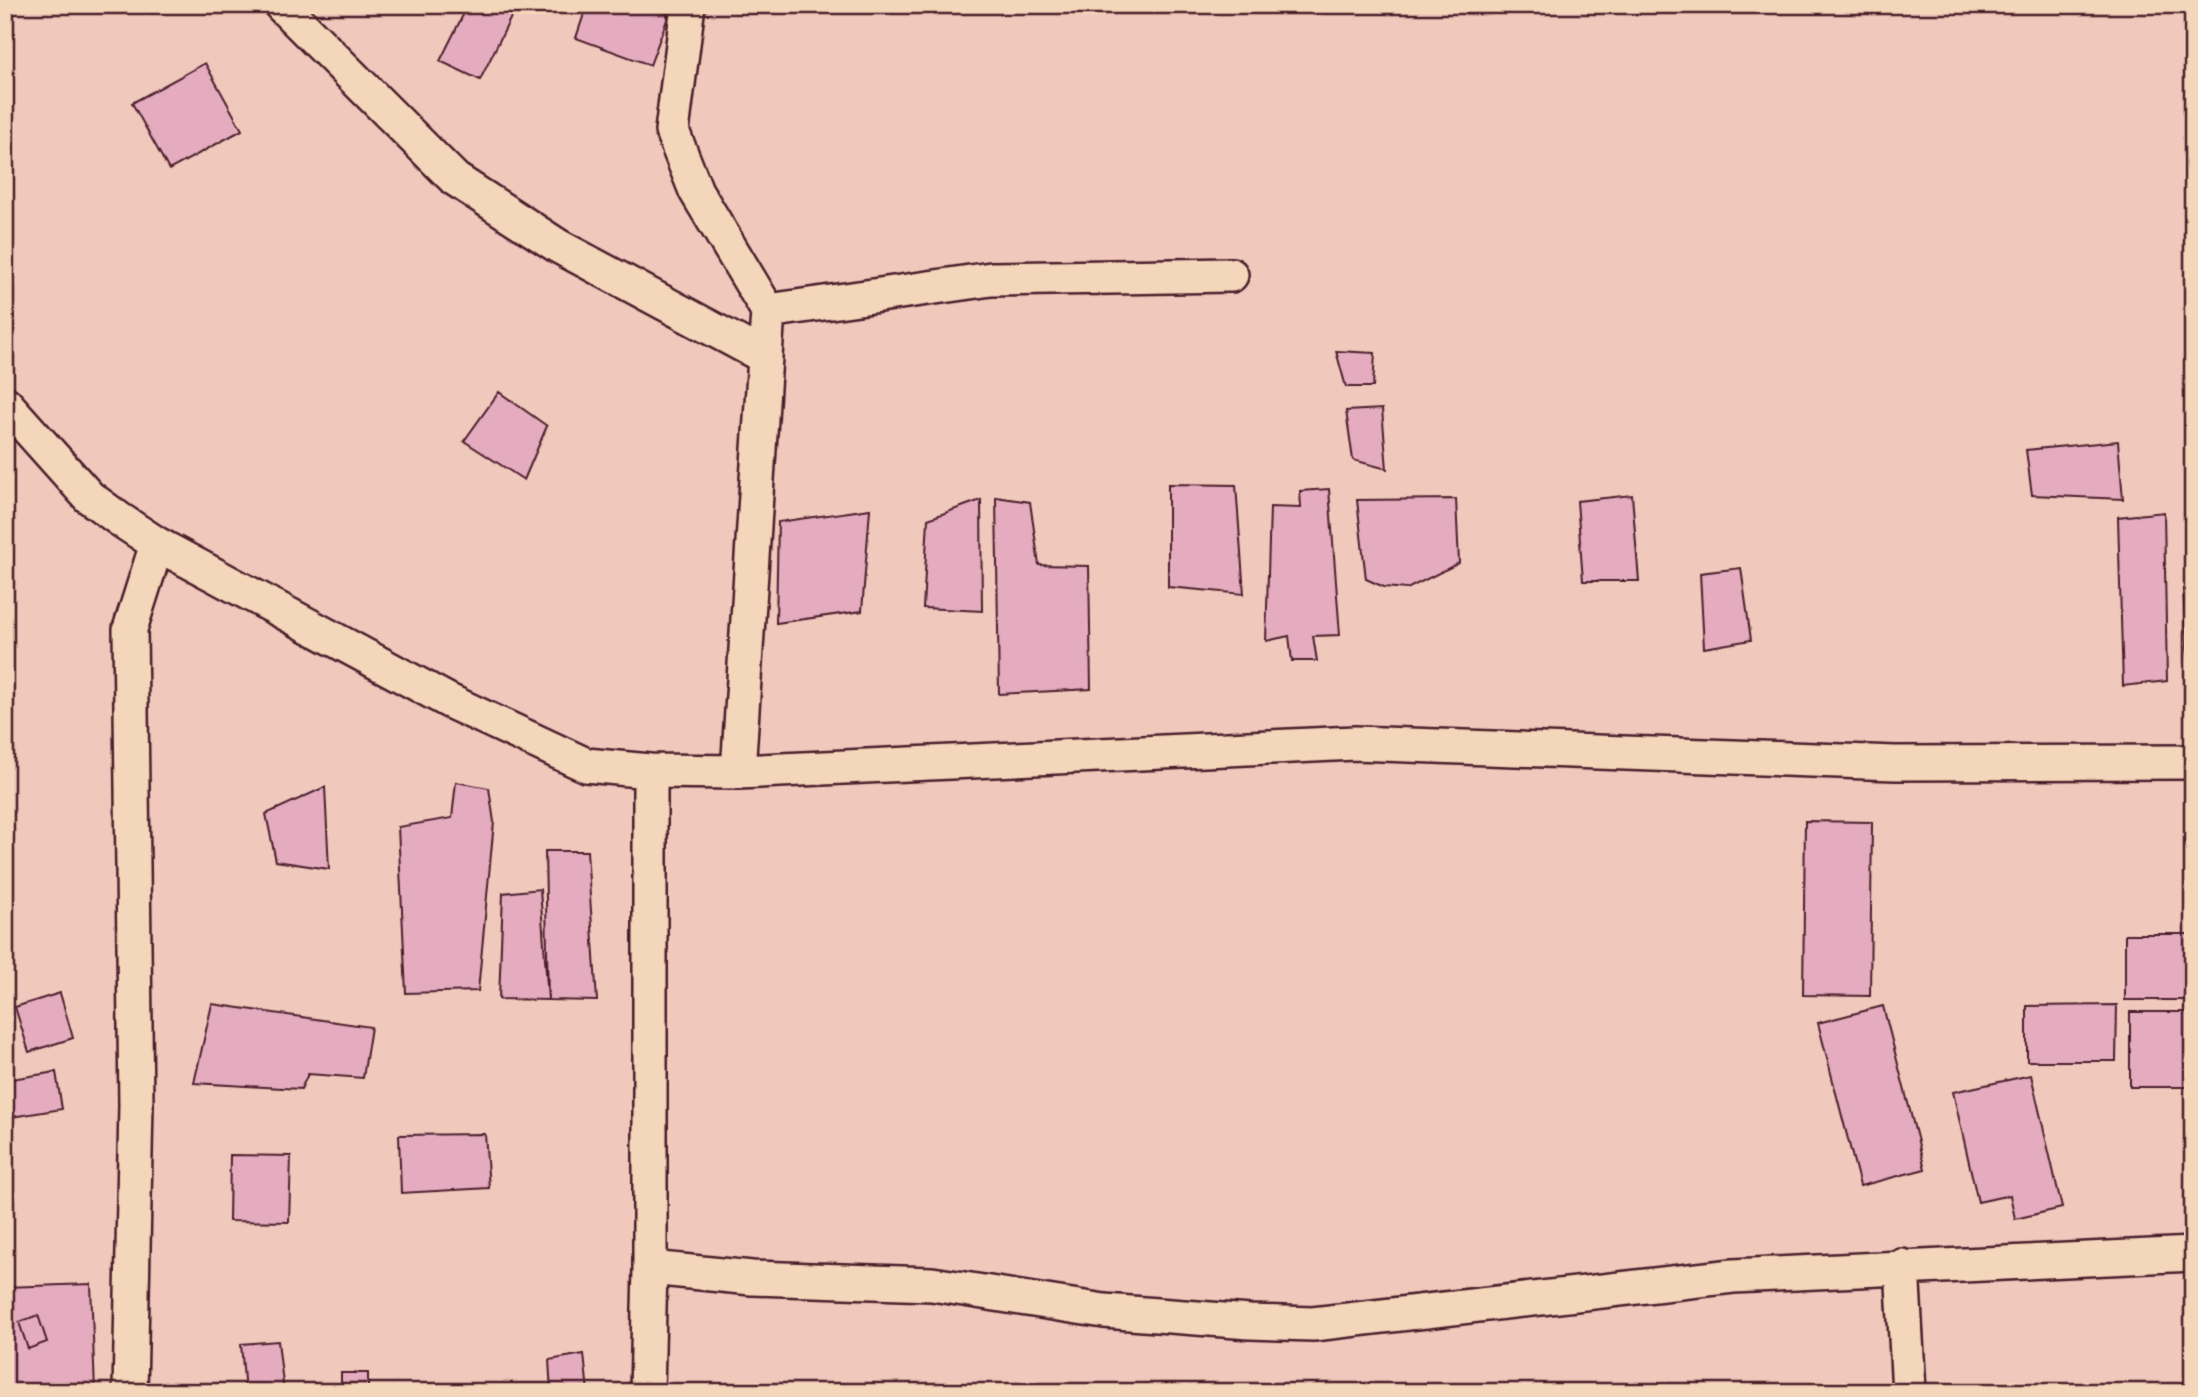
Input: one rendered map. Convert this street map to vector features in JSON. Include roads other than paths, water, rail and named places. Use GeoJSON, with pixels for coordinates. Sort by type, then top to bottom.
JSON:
{"type":"FeatureCollection","features":[{"type":"Feature","properties":{"kind":"street"},"geometry":{"type":"LineString","coordinates":[[281,5],[454,179],[558,246],[765,357]]}},
{"type":"Feature","properties":{"kind":"street"},"geometry":{"type":"LineString","coordinates":[[688,5],[672,131],[696,191],[768,311],[738,772]]}},
{"type":"Feature","properties":{"kind":"street"},"geometry":{"type":"LineString","coordinates":[[768,311],[991,279],[1231,275]]}},
{"type":"Feature","properties":{"kind":"street"},"geometry":{"type":"LineString","coordinates":[[5,403],[89,497],[157,544],[449,701],[586,765],[650,771],[738,772],[1355,744],[1895,763],[2193,762]]}},
{"type":"Feature","properties":{"kind":"street"},"geometry":{"type":"LineString","coordinates":[[130,1392],[136,1105],[130,629],[157,544]]}},
{"type":"Feature","properties":{"kind":"street"},"geometry":{"type":"LineString","coordinates":[[647,1392],[650,1268],[650,771]]}},
{"type":"Feature","properties":{"kind":"street"},"geometry":{"type":"LineString","coordinates":[[650,1268],[752,1278],[932,1284],[1104,1311],[1313,1324],[1733,1276],[2193,1254]]}},
{"type":"Feature","properties":{"kind":"street"},"geometry":{"type":"LineString","coordinates":[[1902,1266],[1909,1392]]}}]}
